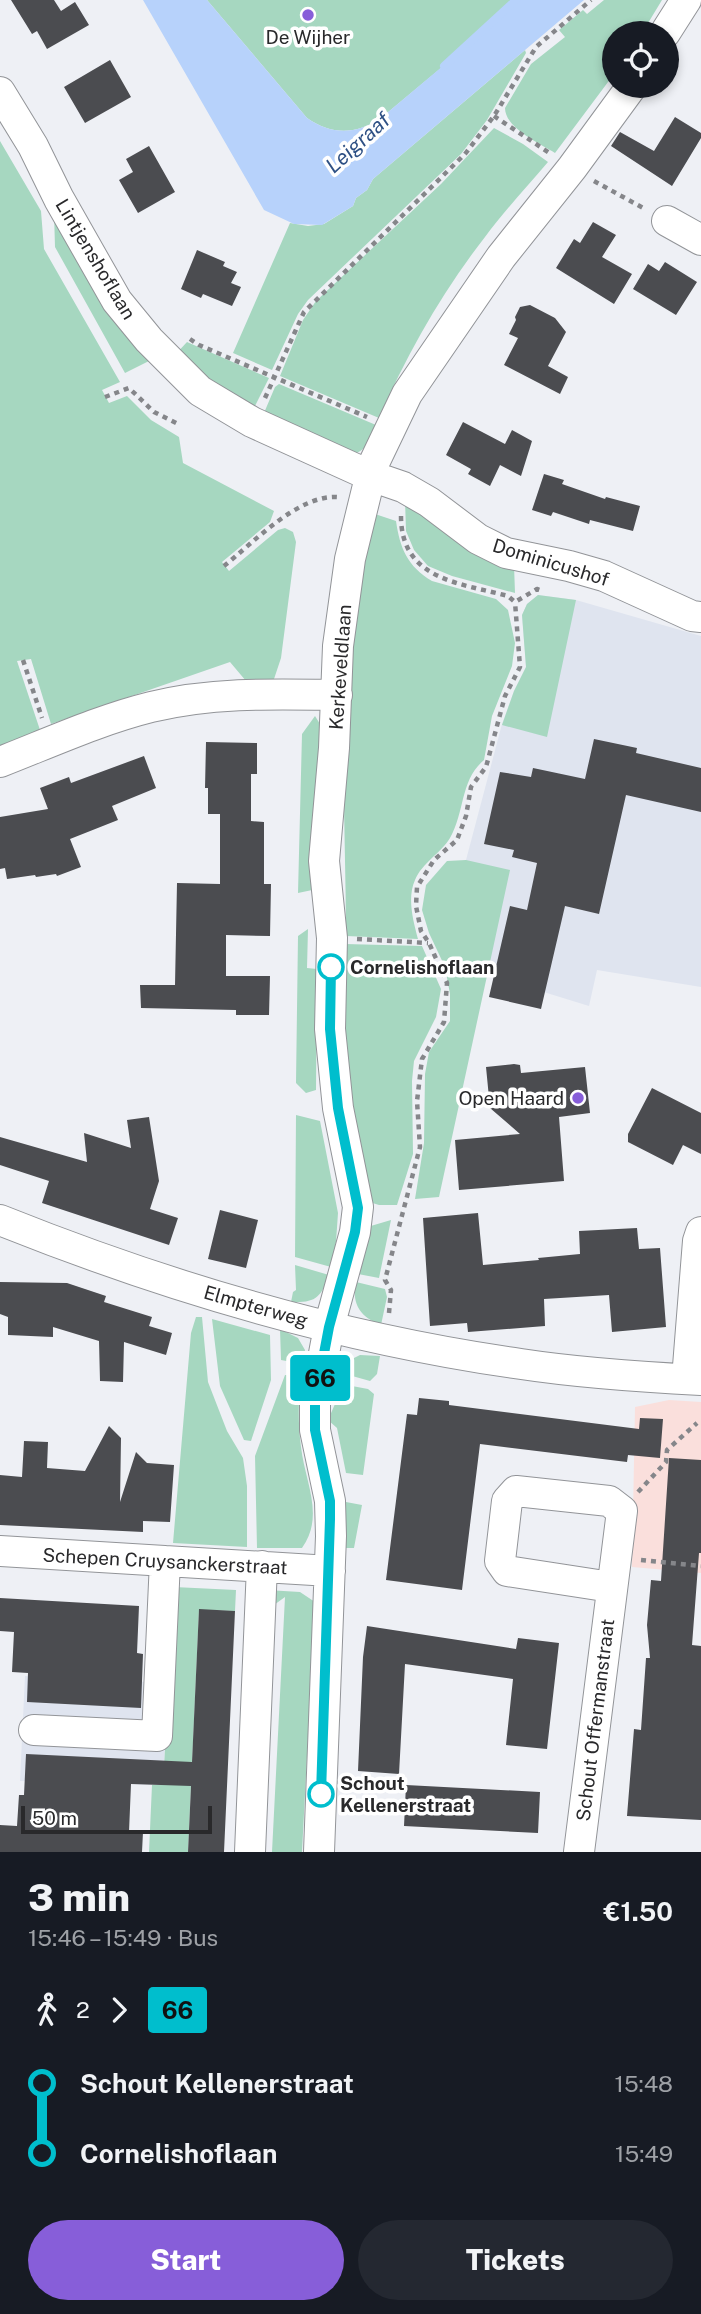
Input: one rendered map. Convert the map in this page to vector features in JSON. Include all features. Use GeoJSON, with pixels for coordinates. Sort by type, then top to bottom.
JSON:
{"type":"FeatureCollection","features":[{"type":"Feature","properties":{"kind":"street"},"geometry":{"type":"LineString","coordinates":[[673,21],[686,0]]}},
{"type":"Feature","properties":{"kind":"street","name":"Lintjenshoflaan"},"geometry":{"type":"LineString","coordinates":[[0,92],[33,146],[59,199],[117,301],[149,340],[200,391],[368,487]]}},
{"type":"Feature","properties":{"kind":"street","name":"Kerkeveldlaan"},"geometry":{"type":"LineString","coordinates":[[329,1327],[355,1232],[358,1208],[338,1108],[330,1029],[332,938],[324,861],[337,695],[338,646],[350,559],[373,465],[407,394],[501,257],[623,98]]}},
{"type":"Feature","properties":{"kind":"street"},"geometry":{"type":"LineString","coordinates":[[667,221],[701,240]]}},
{"type":"Feature","properties":{"kind":"street","name":"Dominicushof"},"geometry":{"type":"LineString","coordinates":[[368,487],[403,487],[429,502],[478,539],[506,553],[604,576],[692,616],[701,617]]}},
{"type":"Feature","properties":{"kind":"street"},"geometry":{"type":"LineString","coordinates":[[0,762],[150,707],[204,697],[337,695]]}},
{"type":"Feature","properties":{"kind":"street","name":"Elmpterweg"},"geometry":{"type":"LineString","coordinates":[[0,1220],[188,1288],[329,1327],[524,1365],[694,1380]]}},
{"type":"Feature","properties":{"kind":"street"},"geometry":{"type":"LineString","coordinates":[[694,1380],[698,1241],[701,1232]]}},
{"type":"Feature","properties":{"kind":"street"},"geometry":{"type":"LineString","coordinates":[[319,1852],[330,1571],[330,1501],[315,1430],[315,1401],[329,1327]]}},
{"type":"Feature","properties":{"kind":"street"},"geometry":{"type":"LineString","coordinates":[[611,1587],[508,1572],[500,1561],[507,1501],[516,1492],[609,1501],[622,1511]]}},
{"type":"Feature","properties":{"kind":"street","name":"Schout Offermanstraat"},"geometry":{"type":"LineString","coordinates":[[579,1852],[622,1511]]}},
{"type":"Feature","properties":{"kind":"street","name":"Schepen Cruysanckerstraat"},"geometry":{"type":"LineString","coordinates":[[0,1551],[330,1571]]}},
{"type":"Feature","properties":{"kind":"street"},"geometry":{"type":"LineString","coordinates":[[34,1730],[158,1736],[165,1561]]}},
{"type":"Feature","properties":{"kind":"street"},"geometry":{"type":"LineString","coordinates":[[250,1852],[262,1566]]}},
{"type":"Feature","properties":{"kind":"path"},"geometry":{"type":"LineString","coordinates":[[275,376],[304,312],[465,154],[494,116],[536,47],[591,0]]}},
{"type":"Feature","properties":{"kind":"path"},"geometry":{"type":"LineString","coordinates":[[494,116],[572,168],[667,221]]}},
{"type":"Feature","properties":{"kind":"path"},"geometry":{"type":"LineString","coordinates":[[180,332],[199,345],[389,427]]}},
{"type":"Feature","properties":{"kind":"path"},"geometry":{"type":"LineString","coordinates":[[105,397],[129,388],[154,412],[180,425]]}},
{"type":"Feature","properties":{"kind":"path"},"geometry":{"type":"LineString","coordinates":[[224,566],[299,507],[326,496],[368,487]]}},
{"type":"Feature","properties":{"kind":"path"},"geometry":{"type":"LineString","coordinates":[[386,1339],[391,1290],[385,1280],[420,1147],[417,1101],[422,1059],[444,1022],[447,983],[421,931],[416,906],[417,887],[434,860],[457,839],[466,817],[471,787],[486,767],[505,696],[520,667],[515,602]]}},
{"type":"Feature","properties":{"kind":"path"},"geometry":{"type":"LineString","coordinates":[[23,660],[50,742]]}},
{"type":"Feature","properties":{"kind":"path"},"geometry":{"type":"LineString","coordinates":[[332,938],[429,943]]}},
{"type":"Feature","properties":{"kind":"path"},"geometry":{"type":"LineString","coordinates":[[622,1511],[666,1462],[667,1450],[697,1423]]}},
{"type":"Feature","properties":{"kind":"path"},"geometry":{"type":"LineString","coordinates":[[615,1557],[701,1566]]}},
{"type":"Feature","properties":{"kind":"shaded area"},"geometry":{"type":"Polygon","coordinates":[[[538,595],[576,600],[701,636],[701,987],[597,970],[589,1006],[482,973],[466,860],[502,724],[526,667],[522,615],[527,604],[538,595]]]}},
{"type":"Feature","properties":{"kind":"shaded area"},"geometry":{"type":"Polygon","coordinates":[[[669,1400],[701,1402],[701,1573],[632,1567],[635,1407],[669,1400]]]}},
{"type":"Feature","properties":{"kind":"shaded area"},"geometry":{"type":"Polygon","coordinates":[[[25,1676],[168,1683],[163,1785],[20,1781],[25,1676]]]}},
{"type":"Feature","properties":{"kind":"green space"},"geometry":{"type":"Polygon","coordinates":[[[207,0],[514,0],[507,13],[381,118],[362,128],[344,131],[325,128],[307,118],[207,0]]]}},
{"type":"Feature","properties":{"kind":"green space"},"geometry":{"type":"Polygon","coordinates":[[[604,0],[662,0],[649,21],[602,21],[602,90],[555,153],[517,128],[506,115],[505,108],[531,64],[565,37],[559,30],[583,10],[587,14],[604,0]]]}},
{"type":"Feature","properties":{"kind":"green space"},"geometry":{"type":"Polygon","coordinates":[[[525,50],[526,53],[487,120],[461,154],[308,300],[298,314],[272,370],[233,353],[290,223],[308,226],[324,224],[353,206],[356,198],[367,190],[373,179],[525,50]]]}},
{"type":"Feature","properties":{"kind":"green space"},"geometry":{"type":"Polygon","coordinates":[[[494,128],[548,162],[492,227],[454,279],[401,370],[379,418],[280,376],[303,320],[316,301],[441,184],[494,128]]]}},
{"type":"Feature","properties":{"kind":"green space"},"geometry":{"type":"Polygon","coordinates":[[[0,141],[41,211],[44,249],[120,382],[102,390],[109,403],[127,396],[151,420],[179,437],[183,463],[274,511],[270,522],[222,562],[229,571],[278,530],[285,528],[293,532],[296,542],[281,658],[273,682],[246,681],[230,662],[51,724],[31,659],[17,661],[40,730],[0,748],[0,141]]]}},
{"type":"Feature","properties":{"kind":"green space"},"geometry":{"type":"Polygon","coordinates":[[[54,213],[151,360],[125,373],[55,247],[54,213]]]}},
{"type":"Feature","properties":{"kind":"green space"},"geometry":{"type":"Polygon","coordinates":[[[187,342],[269,378],[251,414],[174,356],[187,342]]]}},
{"type":"Feature","properties":{"kind":"green space"},"geometry":{"type":"Polygon","coordinates":[[[279,384],[376,425],[367,444],[350,455],[261,420],[275,387],[279,384]]]}},
{"type":"Feature","properties":{"kind":"green space"},"geometry":{"type":"Polygon","coordinates":[[[405,500],[514,565],[515,593],[452,576],[428,566],[414,550],[406,531],[405,500]]]}},
{"type":"Feature","properties":{"kind":"green space"},"geometry":{"type":"Polygon","coordinates":[[[375,514],[396,521],[406,556],[423,575],[432,581],[496,599],[508,610],[515,643],[512,666],[492,716],[484,760],[471,777],[450,838],[422,868],[415,880],[411,894],[418,939],[346,936],[344,768],[348,667],[355,609],[375,514]]]}},
{"type":"Feature","properties":{"kind":"green space"},"geometry":{"type":"Polygon","coordinates":[[[538,595],[576,600],[547,737],[502,725],[526,667],[522,615],[527,604],[538,595]]]}},
{"type":"Feature","properties":{"kind":"green space"},"geometry":{"type":"Polygon","coordinates":[[[315,716],[320,724],[317,889],[298,893],[302,734],[315,716]]]}},
{"type":"Feature","properties":{"kind":"green space"},"geometry":{"type":"Polygon","coordinates":[[[466,860],[510,870],[439,1197],[415,1199],[424,1143],[425,1074],[429,1052],[450,1021],[450,994],[445,967],[429,933],[422,910],[426,885],[447,861],[466,860]]]}},
{"type":"Feature","properties":{"kind":"green space"},"geometry":{"type":"Polygon","coordinates":[[[308,929],[307,968],[317,969],[316,1090],[306,1093],[296,1083],[298,936],[308,929]]]}},
{"type":"Feature","properties":{"kind":"green space"},"geometry":{"type":"Polygon","coordinates":[[[345,944],[422,946],[441,989],[436,1017],[414,1061],[413,1154],[397,1205],[379,1205],[366,1201],[342,1063],[345,944]]]}},
{"type":"Feature","properties":{"kind":"green space"},"geometry":{"type":"Polygon","coordinates":[[[296,1115],[320,1121],[338,1213],[331,1267],[295,1257],[296,1115]]]}},
{"type":"Feature","properties":{"kind":"green space"},"geometry":{"type":"Polygon","coordinates":[[[391,1220],[379,1278],[358,1274],[364,1228],[391,1220]]]}},
{"type":"Feature","properties":{"kind":"green space"},"geometry":{"type":"Polygon","coordinates":[[[295,1265],[329,1275],[320,1294],[311,1300],[291,1302],[296,1290],[295,1265]]]}},
{"type":"Feature","properties":{"kind":"green space"},"geometry":{"type":"Polygon","coordinates":[[[356,1282],[385,1289],[387,1297],[381,1325],[359,1309],[355,1297],[356,1282]]]}},
{"type":"Feature","properties":{"kind":"green space"},"geometry":{"type":"Polygon","coordinates":[[[196,1317],[202,1317],[208,1382],[227,1431],[243,1458],[247,1486],[247,1547],[173,1543],[191,1333],[196,1317]]]}},
{"type":"Feature","properties":{"kind":"green space"},"geometry":{"type":"Polygon","coordinates":[[[212,1319],[270,1335],[271,1380],[251,1441],[244,1440],[220,1386],[212,1319]]]}},
{"type":"Feature","properties":{"kind":"green space"},"geometry":{"type":"Polygon","coordinates":[[[280,1329],[298,1338],[305,1350],[303,1364],[281,1360],[280,1329]]]}},
{"type":"Feature","properties":{"kind":"green space"},"geometry":{"type":"Polygon","coordinates":[[[360,1355],[380,1356],[377,1374],[370,1381],[338,1372],[344,1363],[360,1355]]]}},
{"type":"Feature","properties":{"kind":"green space"},"geometry":{"type":"Polygon","coordinates":[[[285,1375],[301,1376],[299,1430],[312,1499],[312,1524],[302,1548],[257,1548],[255,1456],[285,1375]]]}},
{"type":"Feature","properties":{"kind":"green space"},"geometry":{"type":"Polygon","coordinates":[[[336,1383],[368,1389],[374,1394],[363,1475],[346,1473],[337,1428],[328,1420],[335,1404],[336,1383]]]}},
{"type":"Feature","properties":{"kind":"green space"},"geometry":{"type":"Polygon","coordinates":[[[346,1502],[362,1505],[354,1548],[342,1548],[341,1516],[346,1502]]]}},
{"type":"Feature","properties":{"kind":"green space"},"geometry":{"type":"Polygon","coordinates":[[[174,1587],[236,1590],[235,1611],[199,1610],[188,1852],[149,1852],[152,1785],[163,1785],[174,1587]]]}},
{"type":"Feature","properties":{"kind":"green space"},"geometry":{"type":"Polygon","coordinates":[[[267,1590],[300,1592],[315,1602],[302,1852],[272,1852],[285,1597],[267,1610],[267,1590]]]}},
{"type":"Feature","properties":{"kind":"water"},"geometry":{"type":"Polygon","coordinates":[[[143,0],[207,0],[307,118],[325,128],[344,131],[362,128],[381,118],[506,13],[514,0],[584,0],[373,179],[367,190],[356,198],[353,206],[322,225],[294,224],[264,210],[143,0]]]}},
{"type":"Feature","properties":{"kind":"building"},"geometry":{"type":"Polygon","coordinates":[[[11,0],[54,0],[61,11],[75,2],[89,25],[47,49],[37,31],[32,34],[11,0]]]}},
{"type":"Feature","properties":{"kind":"building"},"geometry":{"type":"Polygon","coordinates":[[[110,60],[131,97],[85,123],[64,87],[110,60]]]}},
{"type":"Feature","properties":{"kind":"building"},"geometry":{"type":"Polygon","coordinates":[[[675,117],[701,133],[701,138],[672,186],[611,146],[620,132],[654,151],[675,117]]]}},
{"type":"Feature","properties":{"kind":"building"},"geometry":{"type":"Polygon","coordinates":[[[149,146],[175,192],[138,213],[119,180],[133,172],[126,159],[149,146]]]}},
{"type":"Feature","properties":{"kind":"building"},"geometry":{"type":"Polygon","coordinates":[[[593,222],[616,235],[602,257],[632,274],[614,304],[556,268],[574,239],[580,243],[593,222]]]}},
{"type":"Feature","properties":{"kind":"building"},"geometry":{"type":"Polygon","coordinates":[[[197,250],[225,262],[223,266],[237,272],[231,283],[241,287],[232,306],[203,294],[201,298],[181,289],[197,250]]]}},
{"type":"Feature","properties":{"kind":"building"},"geometry":{"type":"Polygon","coordinates":[[[665,262],[697,282],[676,315],[633,289],[648,264],[659,271],[665,262]]]}},
{"type":"Feature","properties":{"kind":"building"},"geometry":{"type":"Polygon","coordinates":[[[530,305],[555,318],[566,332],[548,366],[568,377],[560,394],[504,365],[518,338],[509,334],[515,317],[520,307],[530,305]]]}},
{"type":"Feature","properties":{"kind":"building"},"geometry":{"type":"Polygon","coordinates":[[[463,422],[505,444],[512,430],[532,441],[521,476],[500,465],[490,486],[468,474],[471,469],[446,455],[463,422]]]}},
{"type":"Feature","properties":{"kind":"building"},"geometry":{"type":"Polygon","coordinates":[[[544,474],[564,480],[562,484],[605,499],[606,497],[640,506],[633,531],[590,520],[589,524],[553,512],[551,516],[532,510],[544,474]]]}},
{"type":"Feature","properties":{"kind":"building"},"geometry":{"type":"Polygon","coordinates":[[[594,739],[637,748],[636,753],[701,768],[701,812],[626,795],[599,914],[565,906],[541,1009],[489,997],[510,906],[527,910],[537,863],[512,857],[514,850],[484,844],[500,772],[531,777],[533,768],[585,779],[594,739]]]}},
{"type":"Feature","properties":{"kind":"building"},"geometry":{"type":"Polygon","coordinates":[[[206,742],[257,743],[257,774],[251,774],[251,821],[264,822],[264,884],[271,884],[270,936],[226,935],[226,976],[270,976],[269,1015],[236,1015],[236,1010],[141,1008],[140,985],[175,985],[177,883],[220,884],[220,814],[208,814],[208,788],[205,788],[206,742]]]}},
{"type":"Feature","properties":{"kind":"building"},"geometry":{"type":"Polygon","coordinates":[[[144,756],[156,788],[112,806],[118,820],[70,839],[81,867],[57,876],[35,875],[7,879],[5,868],[0,869],[0,817],[48,809],[40,788],[69,777],[71,783],[144,756]]]}},
{"type":"Feature","properties":{"kind":"building"},"geometry":{"type":"Polygon","coordinates":[[[520,1065],[521,1073],[585,1067],[590,1113],[559,1117],[564,1181],[459,1190],[455,1140],[520,1134],[490,1108],[486,1067],[520,1065]]]}},
{"type":"Feature","properties":{"kind":"building"},"geometry":{"type":"Polygon","coordinates":[[[652,1088],[701,1113],[701,1154],[683,1145],[673,1165],[628,1142],[628,1134],[652,1088]]]}},
{"type":"Feature","properties":{"kind":"building"},"geometry":{"type":"Polygon","coordinates":[[[149,1117],[159,1181],[150,1209],[178,1218],[169,1245],[42,1203],[49,1181],[0,1165],[0,1137],[87,1162],[84,1133],[131,1148],[127,1120],[149,1117]]]}},
{"type":"Feature","properties":{"kind":"building"},"geometry":{"type":"Polygon","coordinates":[[[220,1210],[258,1220],[246,1268],[208,1259],[220,1210]]]}},
{"type":"Feature","properties":{"kind":"building"},"geometry":{"type":"Polygon","coordinates":[[[478,1213],[483,1265],[580,1254],[579,1231],[637,1228],[639,1249],[660,1248],[666,1327],[612,1332],[609,1295],[544,1299],[545,1326],[468,1332],[467,1323],[430,1326],[423,1218],[478,1213]]]}},
{"type":"Feature","properties":{"kind":"building"},"geometry":{"type":"Polygon","coordinates":[[[0,1282],[67,1283],[106,1296],[104,1302],[152,1317],[149,1326],[172,1333],[166,1355],[124,1342],[123,1382],[100,1381],[99,1341],[53,1327],[53,1337],[8,1335],[8,1317],[0,1314],[0,1282]]]}},
{"type":"Feature","properties":{"kind":"building"},"geometry":{"type":"Polygon","coordinates":[[[419,1398],[449,1401],[449,1405],[639,1429],[640,1418],[663,1419],[660,1458],[628,1455],[627,1462],[480,1444],[462,1590],[386,1580],[407,1414],[417,1415],[419,1398]]]}},
{"type":"Feature","properties":{"kind":"building"},"geometry":{"type":"Polygon","coordinates":[[[109,1426],[121,1438],[120,1502],[136,1452],[147,1463],[174,1465],[170,1522],[143,1521],[143,1532],[0,1525],[0,1475],[22,1477],[24,1441],[48,1442],[47,1468],[85,1471],[109,1426]]]}},
{"type":"Feature","properties":{"kind":"building"},"geometry":{"type":"Polygon","coordinates":[[[669,1458],[701,1460],[701,1553],[692,1645],[701,1646],[701,1820],[627,1816],[634,1729],[641,1730],[646,1658],[650,1658],[647,1625],[651,1580],[661,1581],[669,1458]]]}},
{"type":"Feature","properties":{"kind":"building"},"geometry":{"type":"Polygon","coordinates":[[[0,1598],[139,1606],[137,1653],[143,1654],[141,1708],[27,1702],[28,1673],[12,1672],[14,1632],[0,1631],[0,1598]]]}},
{"type":"Feature","properties":{"kind":"building"},"geometry":{"type":"Polygon","coordinates":[[[199,1609],[235,1611],[224,1852],[188,1852],[191,1786],[131,1784],[129,1832],[143,1832],[142,1852],[0,1852],[0,1825],[17,1826],[19,1795],[24,1795],[26,1754],[192,1762],[199,1609]]]}},
{"type":"Feature","properties":{"kind":"building"},"geometry":{"type":"Polygon","coordinates":[[[367,1626],[516,1649],[518,1638],[559,1643],[547,1749],[506,1745],[513,1679],[405,1664],[399,1774],[358,1771],[367,1626]]]}},
{"type":"Feature","properties":{"kind":"building"},"geometry":{"type":"Polygon","coordinates":[[[406,1785],[540,1792],[538,1833],[404,1826],[406,1785]]]}},
{"type":"Feature","properties":{"kind":"waterway","name":"Leigraaf"},"geometry":{"type":"LineString","coordinates":[[444,66],[516,0]]}},
{"type":"Feature","properties":{"kind":"bus line","name":"66"},"geometry":{"type":"LineString","coordinates":[[321,1794],[330,1571],[330,1501],[315,1430],[315,1401],[329,1327],[355,1232],[358,1208],[338,1108],[330,1029],[331,967]]}},
{"type":"Feature","properties":{"kind":"place","name":"De Wijher"},"geometry":{"type":"Point","coordinates":[308,15]}},
{"type":"Feature","properties":{"kind":"place","name":"Cornelishoflaan"},"geometry":{"type":"Point","coordinates":[331,967]}},
{"type":"Feature","properties":{"kind":"place","name":"Open Haard"},"geometry":{"type":"Point","coordinates":[578,1098]}},
{"type":"Feature","properties":{"kind":"place","name":"Schout Kellenerstraat"},"geometry":{"type":"Point","coordinates":[321,1794]}}]}
